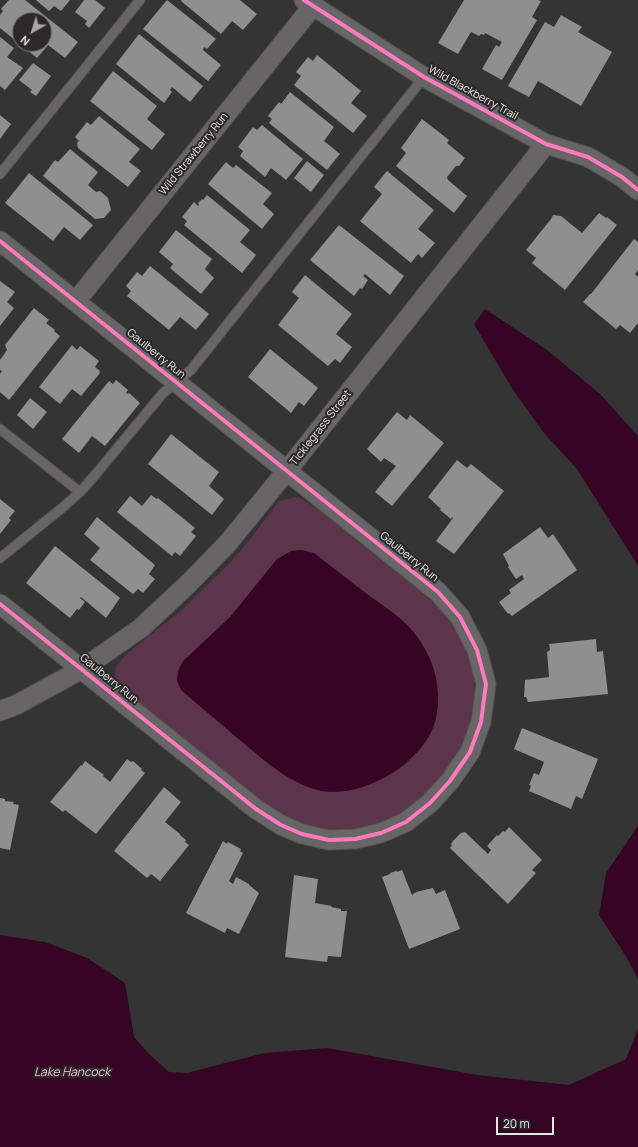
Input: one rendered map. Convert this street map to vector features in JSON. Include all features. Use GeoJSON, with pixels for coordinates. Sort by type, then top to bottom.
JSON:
{"type":"FeatureCollection","features":[{"type":"Feature","properties":{"kind":"street","name":"Wild Blackberry Trail"},"geometry":{"type":"LineString","coordinates":[[309,3],[424,77],[546,144],[588,157],[622,177],[638,190]]}},
{"type":"Feature","properties":{"kind":"street","name":"Wild Strawberry Run"},"geometry":{"type":"LineString","coordinates":[[76,302],[309,3]]}},
{"type":"Feature","properties":{"kind":"street","name":"Ticklegrass Street"},"geometry":{"type":"LineString","coordinates":[[0,711],[16,705],[82,669],[141,628],[188,584],[228,543],[287,471],[546,144]]}},
{"type":"Feature","properties":{"kind":"street","name":"Gaulberry Run"},"geometry":{"type":"LineString","coordinates":[[0,241],[438,592],[460,617],[477,650],[486,684],[481,722],[470,752],[450,781],[430,803],[406,822],[374,834],[355,839],[329,840],[302,834],[281,825],[256,809],[0,604]]}},
{"type":"Feature","properties":{"kind":"lane"},"geometry":{"type":"LineString","coordinates":[[0,174],[140,0]]}},
{"type":"Feature","properties":{"kind":"lane"},"geometry":{"type":"LineString","coordinates":[[0,558],[80,492],[163,393],[191,370],[424,77]]}},
{"type":"Feature","properties":{"kind":"lane"},"geometry":{"type":"LineString","coordinates":[[0,429],[80,492]]}},
{"type":"Feature","properties":{"kind":"shaded area"},"geometry":{"type":"Polygon","coordinates":[[[298,497],[320,510],[354,539],[418,589],[439,608],[460,634],[474,672],[476,707],[468,738],[445,777],[419,803],[399,818],[377,827],[348,832],[315,830],[284,819],[120,691],[115,680],[116,666],[129,652],[182,610],[231,562],[279,501],[298,497]]]}},
{"type":"Feature","properties":{"kind":"water"},"geometry":{"type":"Polygon","coordinates":[[[485,309],[547,350],[600,394],[638,436],[638,566],[577,469],[544,433],[513,390],[474,324],[485,309]]]}},
{"type":"Feature","properties":{"kind":"water"},"geometry":{"type":"Polygon","coordinates":[[[301,550],[314,553],[403,621],[425,648],[434,670],[438,692],[437,714],[432,730],[424,744],[413,757],[398,770],[367,786],[333,792],[310,788],[298,783],[276,769],[188,696],[181,690],[177,681],[178,671],[183,661],[230,617],[277,559],[291,551],[301,550]]]}},
{"type":"Feature","properties":{"kind":"water"},"geometry":{"type":"Polygon","coordinates":[[[638,826],[638,979],[627,958],[599,915],[606,873],[638,826]]]}},
{"type":"Feature","properties":{"kind":"water","name":"Lake Hancock"},"geometry":{"type":"Polygon","coordinates":[[[0,935],[45,942],[87,958],[125,983],[134,1037],[149,1054],[169,1072],[187,1073],[264,1053],[327,1048],[477,1075],[569,1085],[626,1059],[638,1029],[638,1147],[0,1147],[0,935]]]}},
{"type":"Feature","properties":{"kind":"building"},"geometry":{"type":"Polygon","coordinates":[[[9,0],[25,0],[40,12],[12,12],[12,38],[0,28],[0,15],[3,11],[1,9],[9,0]]]}},
{"type":"Feature","properties":{"kind":"building"},"geometry":{"type":"Polygon","coordinates":[[[36,0],[70,0],[61,11],[54,6],[49,11],[36,0]]]}},
{"type":"Feature","properties":{"kind":"building"},"geometry":{"type":"Polygon","coordinates":[[[84,0],[95,0],[105,8],[89,28],[85,24],[87,21],[75,12],[84,0]]]}},
{"type":"Feature","properties":{"kind":"building"},"geometry":{"type":"Polygon","coordinates":[[[167,0],[216,39],[207,49],[204,47],[203,50],[221,65],[208,81],[143,29],[167,0]]]}},
{"type":"Feature","properties":{"kind":"building"},"geometry":{"type":"Polygon","coordinates":[[[240,0],[257,14],[243,30],[232,21],[221,34],[181,1],[240,0]]]}},
{"type":"Feature","properties":{"kind":"building"},"geometry":{"type":"Polygon","coordinates":[[[464,0],[541,1],[532,17],[537,20],[502,80],[482,69],[496,45],[499,47],[502,42],[485,33],[484,35],[481,34],[479,36],[471,32],[458,54],[438,43],[464,0]]]}},
{"type":"Feature","properties":{"kind":"building"},"geometry":{"type":"Polygon","coordinates":[[[561,15],[582,27],[578,32],[612,52],[581,106],[538,81],[529,97],[508,86],[545,22],[554,27],[561,15]]]}},
{"type":"Feature","properties":{"kind":"building"},"geometry":{"type":"Polygon","coordinates":[[[52,21],[78,42],[65,58],[52,48],[52,21]]]}},
{"type":"Feature","properties":{"kind":"building"},"geometry":{"type":"Polygon","coordinates":[[[139,34],[203,86],[190,102],[172,87],[170,90],[172,92],[164,103],[116,64],[139,34]]]}},
{"type":"Feature","properties":{"kind":"building"},"geometry":{"type":"Polygon","coordinates":[[[0,37],[12,46],[12,51],[7,57],[23,68],[5,90],[0,86],[0,37]]]}},
{"type":"Feature","properties":{"kind":"building"},"geometry":{"type":"Polygon","coordinates":[[[30,52],[42,52],[37,58],[30,52]]]}},
{"type":"Feature","properties":{"kind":"building"},"geometry":{"type":"Polygon","coordinates":[[[317,55],[361,91],[351,103],[367,116],[353,133],[294,85],[301,76],[296,72],[308,57],[313,61],[317,55]]]}},
{"type":"Feature","properties":{"kind":"building"},"geometry":{"type":"Polygon","coordinates":[[[33,63],[51,76],[36,96],[30,92],[32,90],[19,80],[33,63]]]}},
{"type":"Feature","properties":{"kind":"building"},"geometry":{"type":"Polygon","coordinates":[[[113,71],[157,106],[147,119],[165,134],[152,150],[90,101],[113,71]]]}},
{"type":"Feature","properties":{"kind":"building"},"geometry":{"type":"Polygon","coordinates":[[[290,92],[334,127],[324,141],[340,154],[327,170],[269,123],[272,119],[268,116],[279,102],[281,104],[290,92]]]}},
{"type":"Feature","properties":{"kind":"building"},"geometry":{"type":"Polygon","coordinates":[[[0,115],[11,124],[0,139],[0,115]]]}},
{"type":"Feature","properties":{"kind":"building"},"geometry":{"type":"Polygon","coordinates":[[[99,116],[140,149],[129,162],[141,171],[128,187],[78,148],[77,143],[79,141],[75,137],[87,122],[91,125],[99,116]]]}},
{"type":"Feature","properties":{"kind":"building"},"geometry":{"type":"Polygon","coordinates":[[[422,119],[449,140],[447,143],[465,158],[447,177],[448,180],[467,196],[454,213],[396,166],[406,153],[401,148],[422,119]]]}},
{"type":"Feature","properties":{"kind":"building"},"geometry":{"type":"Polygon","coordinates":[[[262,125],[303,159],[286,180],[271,168],[265,177],[240,156],[243,151],[238,147],[253,127],[257,130],[262,125]]]}},
{"type":"Feature","properties":{"kind":"building"},"geometry":{"type":"Polygon","coordinates":[[[70,149],[98,172],[88,185],[96,192],[100,191],[108,198],[111,210],[104,218],[95,219],[43,176],[55,160],[58,162],[70,149]]]}},
{"type":"Feature","properties":{"kind":"building"},"geometry":{"type":"Polygon","coordinates":[[[307,161],[324,175],[311,192],[294,178],[307,161]]]}},
{"type":"Feature","properties":{"kind":"building"},"geometry":{"type":"Polygon","coordinates":[[[226,162],[233,168],[236,165],[272,193],[263,204],[274,214],[262,229],[208,184],[226,162]]]}},
{"type":"Feature","properties":{"kind":"building"},"geometry":{"type":"Polygon","coordinates":[[[387,171],[434,210],[418,229],[435,243],[422,258],[418,254],[411,263],[360,221],[382,194],[374,187],[387,171]]]}},
{"type":"Feature","properties":{"kind":"building"},"geometry":{"type":"Polygon","coordinates":[[[29,173],[93,225],[80,240],[64,227],[53,241],[5,203],[29,173]]]}},
{"type":"Feature","properties":{"kind":"building"},"geometry":{"type":"Polygon","coordinates":[[[207,195],[250,230],[240,242],[256,255],[242,273],[184,225],[187,221],[182,217],[194,202],[198,206],[198,203],[207,195]]]}},
{"type":"Feature","properties":{"kind":"building"},"geometry":{"type":"Polygon","coordinates":[[[599,213],[617,225],[565,290],[532,263],[536,258],[526,250],[553,215],[561,216],[582,233],[599,213]]]}},
{"type":"Feature","properties":{"kind":"building"},"geometry":{"type":"Polygon","coordinates":[[[339,225],[404,276],[390,295],[365,274],[363,276],[368,280],[362,289],[360,288],[354,296],[310,260],[339,225]]]}},
{"type":"Feature","properties":{"kind":"building"},"geometry":{"type":"Polygon","coordinates":[[[176,230],[212,259],[205,269],[214,278],[201,294],[170,268],[173,264],[159,252],[176,230]]]}},
{"type":"Feature","properties":{"kind":"building"},"geometry":{"type":"Polygon","coordinates":[[[634,239],[638,242],[638,270],[635,274],[638,277],[638,323],[630,333],[620,325],[616,329],[583,302],[634,239]]]}},
{"type":"Feature","properties":{"kind":"building"},"geometry":{"type":"Polygon","coordinates":[[[150,266],[209,314],[196,330],[180,317],[169,330],[127,296],[131,291],[126,286],[137,272],[142,276],[150,266]]]}},
{"type":"Feature","properties":{"kind":"building"},"geometry":{"type":"Polygon","coordinates":[[[305,275],[352,314],[336,334],[352,347],[340,363],[335,359],[328,366],[278,325],[299,298],[292,292],[305,275]]]}},
{"type":"Feature","properties":{"kind":"building"},"geometry":{"type":"Polygon","coordinates":[[[0,281],[15,292],[7,302],[14,308],[0,326],[0,281]]]}},
{"type":"Feature","properties":{"kind":"building"},"geometry":{"type":"Polygon","coordinates":[[[34,308],[49,320],[46,323],[60,336],[9,400],[0,392],[0,374],[2,371],[0,370],[0,360],[7,350],[5,345],[34,308]]]}},
{"type":"Feature","properties":{"kind":"building"},"geometry":{"type":"Polygon","coordinates":[[[72,345],[77,350],[80,346],[99,361],[95,367],[100,371],[100,373],[81,396],[72,389],[60,404],[39,387],[72,345]]]}},
{"type":"Feature","properties":{"kind":"building"},"geometry":{"type":"Polygon","coordinates":[[[270,349],[318,388],[304,406],[299,402],[291,413],[248,377],[270,349]]]}},
{"type":"Feature","properties":{"kind":"building"},"geometry":{"type":"Polygon","coordinates":[[[116,380],[128,390],[126,393],[129,393],[140,403],[105,446],[92,436],[79,453],[62,439],[109,381],[113,384],[116,380]]]}},
{"type":"Feature","properties":{"kind":"building"},"geometry":{"type":"Polygon","coordinates":[[[30,398],[47,412],[33,429],[17,415],[30,398]]]}},
{"type":"Feature","properties":{"kind":"building"},"geometry":{"type":"Polygon","coordinates":[[[397,412],[407,420],[410,415],[444,443],[392,506],[375,492],[396,466],[384,458],[381,462],[367,449],[397,412]]]}},
{"type":"Feature","properties":{"kind":"building"},"geometry":{"type":"Polygon","coordinates":[[[171,434],[219,472],[209,486],[224,499],[212,515],[148,464],[171,434]]]}},
{"type":"Feature","properties":{"kind":"building"},"geometry":{"type":"Polygon","coordinates":[[[457,460],[467,468],[471,464],[504,491],[454,554],[436,541],[453,518],[452,517],[451,519],[440,510],[441,509],[428,497],[457,460]]]}},
{"type":"Feature","properties":{"kind":"building"},"geometry":{"type":"Polygon","coordinates":[[[151,495],[157,499],[158,498],[195,528],[191,532],[196,536],[180,556],[175,552],[172,556],[117,512],[130,496],[142,506],[151,495]]]}},
{"type":"Feature","properties":{"kind":"building"},"geometry":{"type":"Polygon","coordinates":[[[0,499],[15,511],[9,518],[11,520],[0,534],[0,499]]]}},
{"type":"Feature","properties":{"kind":"building"},"geometry":{"type":"Polygon","coordinates":[[[97,517],[155,565],[149,574],[155,579],[143,593],[138,589],[133,594],[90,560],[100,548],[84,534],[97,517]]]}},
{"type":"Feature","properties":{"kind":"building"},"geometry":{"type":"Polygon","coordinates":[[[540,527],[548,538],[553,534],[577,570],[512,616],[509,613],[508,614],[499,602],[511,593],[509,590],[524,579],[522,575],[516,579],[508,567],[509,566],[503,554],[540,527]]]}},
{"type":"Feature","properties":{"kind":"building"},"geometry":{"type":"Polygon","coordinates":[[[55,546],[120,598],[106,618],[81,597],[80,598],[85,602],[70,618],[26,583],[55,546]]]}},
{"type":"Feature","properties":{"kind":"building"},"geometry":{"type":"Polygon","coordinates":[[[596,639],[597,652],[603,651],[608,694],[528,702],[526,697],[524,697],[525,680],[549,677],[547,652],[550,650],[549,644],[596,639]]]}},
{"type":"Feature","properties":{"kind":"building"},"geometry":{"type":"Polygon","coordinates":[[[522,728],[598,759],[582,799],[576,796],[571,809],[529,791],[531,786],[529,785],[534,773],[539,775],[544,762],[514,749],[522,728]]]}},
{"type":"Feature","properties":{"kind":"building"},"geometry":{"type":"Polygon","coordinates":[[[127,759],[131,762],[133,761],[145,773],[96,834],[65,810],[63,812],[50,802],[85,761],[104,775],[103,776],[110,782],[127,759]]]}},
{"type":"Feature","properties":{"kind":"building"},"geometry":{"type":"Polygon","coordinates":[[[164,787],[181,802],[165,822],[180,834],[189,845],[160,881],[151,874],[147,878],[114,851],[164,787]]]}},
{"type":"Feature","properties":{"kind":"building"},"geometry":{"type":"Polygon","coordinates":[[[0,798],[19,805],[10,850],[0,848],[0,798]]]}},
{"type":"Feature","properties":{"kind":"building"},"geometry":{"type":"Polygon","coordinates":[[[509,827],[542,860],[532,870],[536,873],[508,904],[450,848],[453,841],[461,833],[465,832],[488,854],[491,850],[487,846],[497,835],[498,836],[503,831],[505,832],[509,827]]]}},
{"type":"Feature","properties":{"kind":"building"},"geometry":{"type":"Polygon","coordinates":[[[223,841],[241,849],[240,851],[243,853],[229,881],[233,884],[236,877],[249,884],[259,893],[239,934],[227,928],[225,933],[186,913],[223,841]]]}},
{"type":"Feature","properties":{"kind":"building"},"geometry":{"type":"Polygon","coordinates":[[[402,870],[412,895],[416,892],[433,888],[436,894],[445,890],[460,929],[409,949],[382,877],[402,870]]]}},
{"type":"Feature","properties":{"kind":"building"},"geometry":{"type":"Polygon","coordinates":[[[294,875],[318,879],[315,903],[332,906],[331,907],[341,909],[341,911],[347,911],[341,957],[328,956],[327,962],[285,957],[294,875]]]}},
{"type":"Feature","properties":{"kind":"cycle path"},"geometry":{"type":"LineString","coordinates":[[304,0],[424,77],[546,144],[588,157],[622,177],[638,190]]}},
{"type":"Feature","properties":{"kind":"cycle path"},"geometry":{"type":"LineString","coordinates":[[0,241],[438,592],[460,617],[477,650],[486,684],[481,722],[470,752],[450,781],[430,803],[406,822],[381,833],[355,839],[329,840],[302,834],[281,825],[256,809],[0,604]]}}]}
